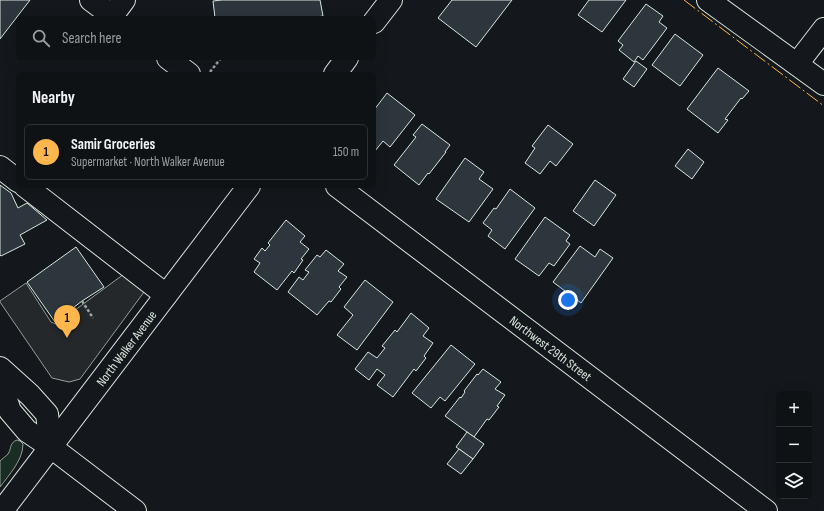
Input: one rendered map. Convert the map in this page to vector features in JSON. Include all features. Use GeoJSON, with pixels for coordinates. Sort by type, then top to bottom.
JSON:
{"type":"FeatureCollection","features":[{"type":"Feature","properties":{"kind":"street"},"geometry":{"type":"LineString","coordinates":[[91,0],[117,11]]}},
{"type":"Feature","properties":{"kind":"street"},"geometry":{"type":"LineString","coordinates":[[376,19],[391,0]]}},
{"type":"Feature","properties":{"kind":"street"},"geometry":{"type":"LineString","coordinates":[[708,0],[824,84]]}},
{"type":"Feature","properties":{"kind":"street"},"geometry":{"type":"LineString","coordinates":[[797,64],[824,29]]}},
{"type":"Feature","properties":{"kind":"street"},"geometry":{"type":"LineString","coordinates":[[171,60],[186,72]]}},
{"type":"Feature","properties":{"kind":"street"},"geometry":{"type":"LineString","coordinates":[[336,72],[346,60]]}},
{"type":"Feature","properties":{"kind":"street"},"geometry":{"type":"LineString","coordinates":[[0,167],[16,179]]}},
{"type":"Feature","properties":{"kind":"street"},"geometry":{"type":"LineString","coordinates":[[28,188],[166,295]]}},
{"type":"Feature","properties":{"kind":"street","name":"North Walker Avenue"},"geometry":{"type":"LineString","coordinates":[[2,511],[247,188]]}},
{"type":"Feature","properties":{"kind":"street","name":"Northwest 29th Street"},"geometry":{"type":"LineString","coordinates":[[340,188],[766,511]]}},
{"type":"Feature","properties":{"kind":"street"},"geometry":{"type":"LineString","coordinates":[[0,368],[30,395],[47,414],[51,447]]}},
{"type":"Feature","properties":{"kind":"street"},"geometry":{"type":"LineString","coordinates":[[0,382],[10,410],[27,431],[51,447],[135,511]]}},
{"type":"Feature","properties":{"kind":"path"},"geometry":{"type":"LineString","coordinates":[[210,72],[220,60]]}},
{"type":"Feature","properties":{"kind":"path"},"geometry":{"type":"LineString","coordinates":[[82,301],[93,318]]}},
{"type":"Feature","properties":{"kind":"green space"},"geometry":{"type":"Polygon","coordinates":[[[17,440],[23,444],[21,456],[15,467],[0,487],[0,461],[8,454],[12,444],[17,440]]]}},
{"type":"Feature","properties":{"kind":"shaded area"},"geometry":{"type":"Polygon","coordinates":[[[124,274],[144,292],[80,379],[69,382],[52,378],[0,302],[26,283],[51,322],[56,324],[124,274]]]}},
{"type":"Feature","properties":{"kind":"building"},"geometry":{"type":"Polygon","coordinates":[[[0,0],[30,0],[18,16],[16,16],[16,18],[0,39],[0,0]]]}},
{"type":"Feature","properties":{"kind":"building"},"geometry":{"type":"Polygon","coordinates":[[[320,0],[323,16],[215,16],[213,1],[320,0]]]}},
{"type":"Feature","properties":{"kind":"building"},"geometry":{"type":"Polygon","coordinates":[[[452,0],[512,0],[476,47],[438,18],[452,0]]]}},
{"type":"Feature","properties":{"kind":"building"},"geometry":{"type":"Polygon","coordinates":[[[589,0],[626,0],[602,32],[578,15],[589,0]]]}},
{"type":"Feature","properties":{"kind":"building"},"geometry":{"type":"Polygon","coordinates":[[[646,4],[663,16],[659,22],[667,28],[643,60],[638,56],[634,62],[619,50],[623,45],[618,41],[646,4]]]}},
{"type":"Feature","properties":{"kind":"building"},"geometry":{"type":"Polygon","coordinates":[[[675,34],[703,55],[680,86],[652,65],[675,34]]]}},
{"type":"Feature","properties":{"kind":"building"},"geometry":{"type":"Polygon","coordinates":[[[636,61],[647,69],[634,87],[623,79],[636,61]]]}},
{"type":"Feature","properties":{"kind":"building"},"geometry":{"type":"Polygon","coordinates":[[[718,68],[749,91],[742,99],[741,98],[725,119],[728,120],[718,133],[687,109],[718,68]]]}},
{"type":"Feature","properties":{"kind":"building"},"geometry":{"type":"Polygon","coordinates":[[[387,93],[415,115],[390,147],[383,141],[376,150],[376,107],[387,93]]]}},
{"type":"Feature","properties":{"kind":"building"},"geometry":{"type":"Polygon","coordinates":[[[422,124],[450,145],[419,185],[394,165],[416,137],[413,135],[422,124]]]}},
{"type":"Feature","properties":{"kind":"building"},"geometry":{"type":"Polygon","coordinates":[[[548,125],[573,144],[556,166],[550,161],[540,174],[525,163],[535,148],[532,146],[548,125]]]}},
{"type":"Feature","properties":{"kind":"building"},"geometry":{"type":"Polygon","coordinates":[[[688,149],[704,162],[692,179],[675,166],[688,149]]]}},
{"type":"Feature","properties":{"kind":"building"},"geometry":{"type":"Polygon","coordinates":[[[465,158],[484,172],[479,179],[493,189],[469,222],[436,199],[465,158]]]}},
{"type":"Feature","properties":{"kind":"building"},"geometry":{"type":"Polygon","coordinates":[[[595,180],[616,195],[594,226],[573,211],[595,180]]]}},
{"type":"Feature","properties":{"kind":"building"},"geometry":{"type":"Polygon","coordinates":[[[0,185],[11,193],[18,208],[27,203],[47,220],[20,235],[25,244],[1,256],[0,255],[0,185]]]}},
{"type":"Feature","properties":{"kind":"building"},"geometry":{"type":"Polygon","coordinates":[[[510,189],[535,208],[505,249],[488,236],[492,230],[483,223],[494,208],[496,209],[510,189]]]}},
{"type":"Feature","properties":{"kind":"building"},"geometry":{"type":"Polygon","coordinates":[[[545,217],[570,235],[566,241],[570,244],[554,266],[549,263],[539,276],[515,259],[545,217]]]}},
{"type":"Feature","properties":{"kind":"building"},"geometry":{"type":"Polygon","coordinates":[[[286,220],[305,236],[300,242],[309,249],[301,259],[303,260],[294,273],[292,271],[277,290],[254,272],[260,263],[254,259],[262,248],[265,251],[270,245],[268,243],[286,220]]]}},
{"type":"Feature","properties":{"kind":"building"},"geometry":{"type":"Polygon","coordinates":[[[580,246],[595,257],[600,249],[613,258],[581,303],[553,282],[580,246]]]}},
{"type":"Feature","properties":{"kind":"building"},"geometry":{"type":"Polygon","coordinates":[[[76,247],[104,287],[82,301],[55,322],[27,282],[76,247]]]}},
{"type":"Feature","properties":{"kind":"building"},"geometry":{"type":"Polygon","coordinates":[[[326,250],[344,264],[338,271],[347,277],[339,287],[341,289],[331,302],[329,301],[317,315],[288,292],[299,277],[303,280],[309,272],[305,270],[317,255],[320,257],[326,250]]]}},
{"type":"Feature","properties":{"kind":"building"},"geometry":{"type":"Polygon","coordinates":[[[365,280],[393,302],[357,350],[337,335],[353,315],[344,307],[365,280]]]}},
{"type":"Feature","properties":{"kind":"building"},"geometry":{"type":"Polygon","coordinates":[[[411,313],[429,328],[423,336],[433,343],[424,356],[426,358],[416,371],[414,369],[393,397],[377,385],[385,375],[377,369],[369,380],[355,369],[368,352],[377,358],[385,348],[382,346],[395,330],[397,332],[411,313]]]}},
{"type":"Feature","properties":{"kind":"building"},"geometry":{"type":"Polygon","coordinates":[[[451,345],[475,364],[445,401],[440,397],[431,408],[412,393],[451,345]]]}},
{"type":"Feature","properties":{"kind":"building"},"geometry":{"type":"Polygon","coordinates":[[[483,369],[501,382],[495,389],[505,395],[497,406],[499,407],[489,420],[487,419],[474,437],[445,416],[460,397],[461,398],[465,392],[464,391],[477,374],[478,375],[483,369]]]}},
{"type":"Feature","properties":{"kind":"building"},"geometry":{"type":"Polygon","coordinates":[[[467,432],[484,444],[473,459],[456,447],[467,432]]]}},
{"type":"Feature","properties":{"kind":"building"},"geometry":{"type":"Polygon","coordinates":[[[459,449],[473,459],[461,474],[447,464],[459,449]]]}},
{"type":"Feature","properties":{"kind":"power"},"geometry":{"type":"LineString","coordinates":[[684,0],[824,106]]}},
{"type":"Feature","properties":{"kind":"place","name":"Samir Groceries"},"geometry":{"type":"Point","coordinates":[67,338]}}]}
